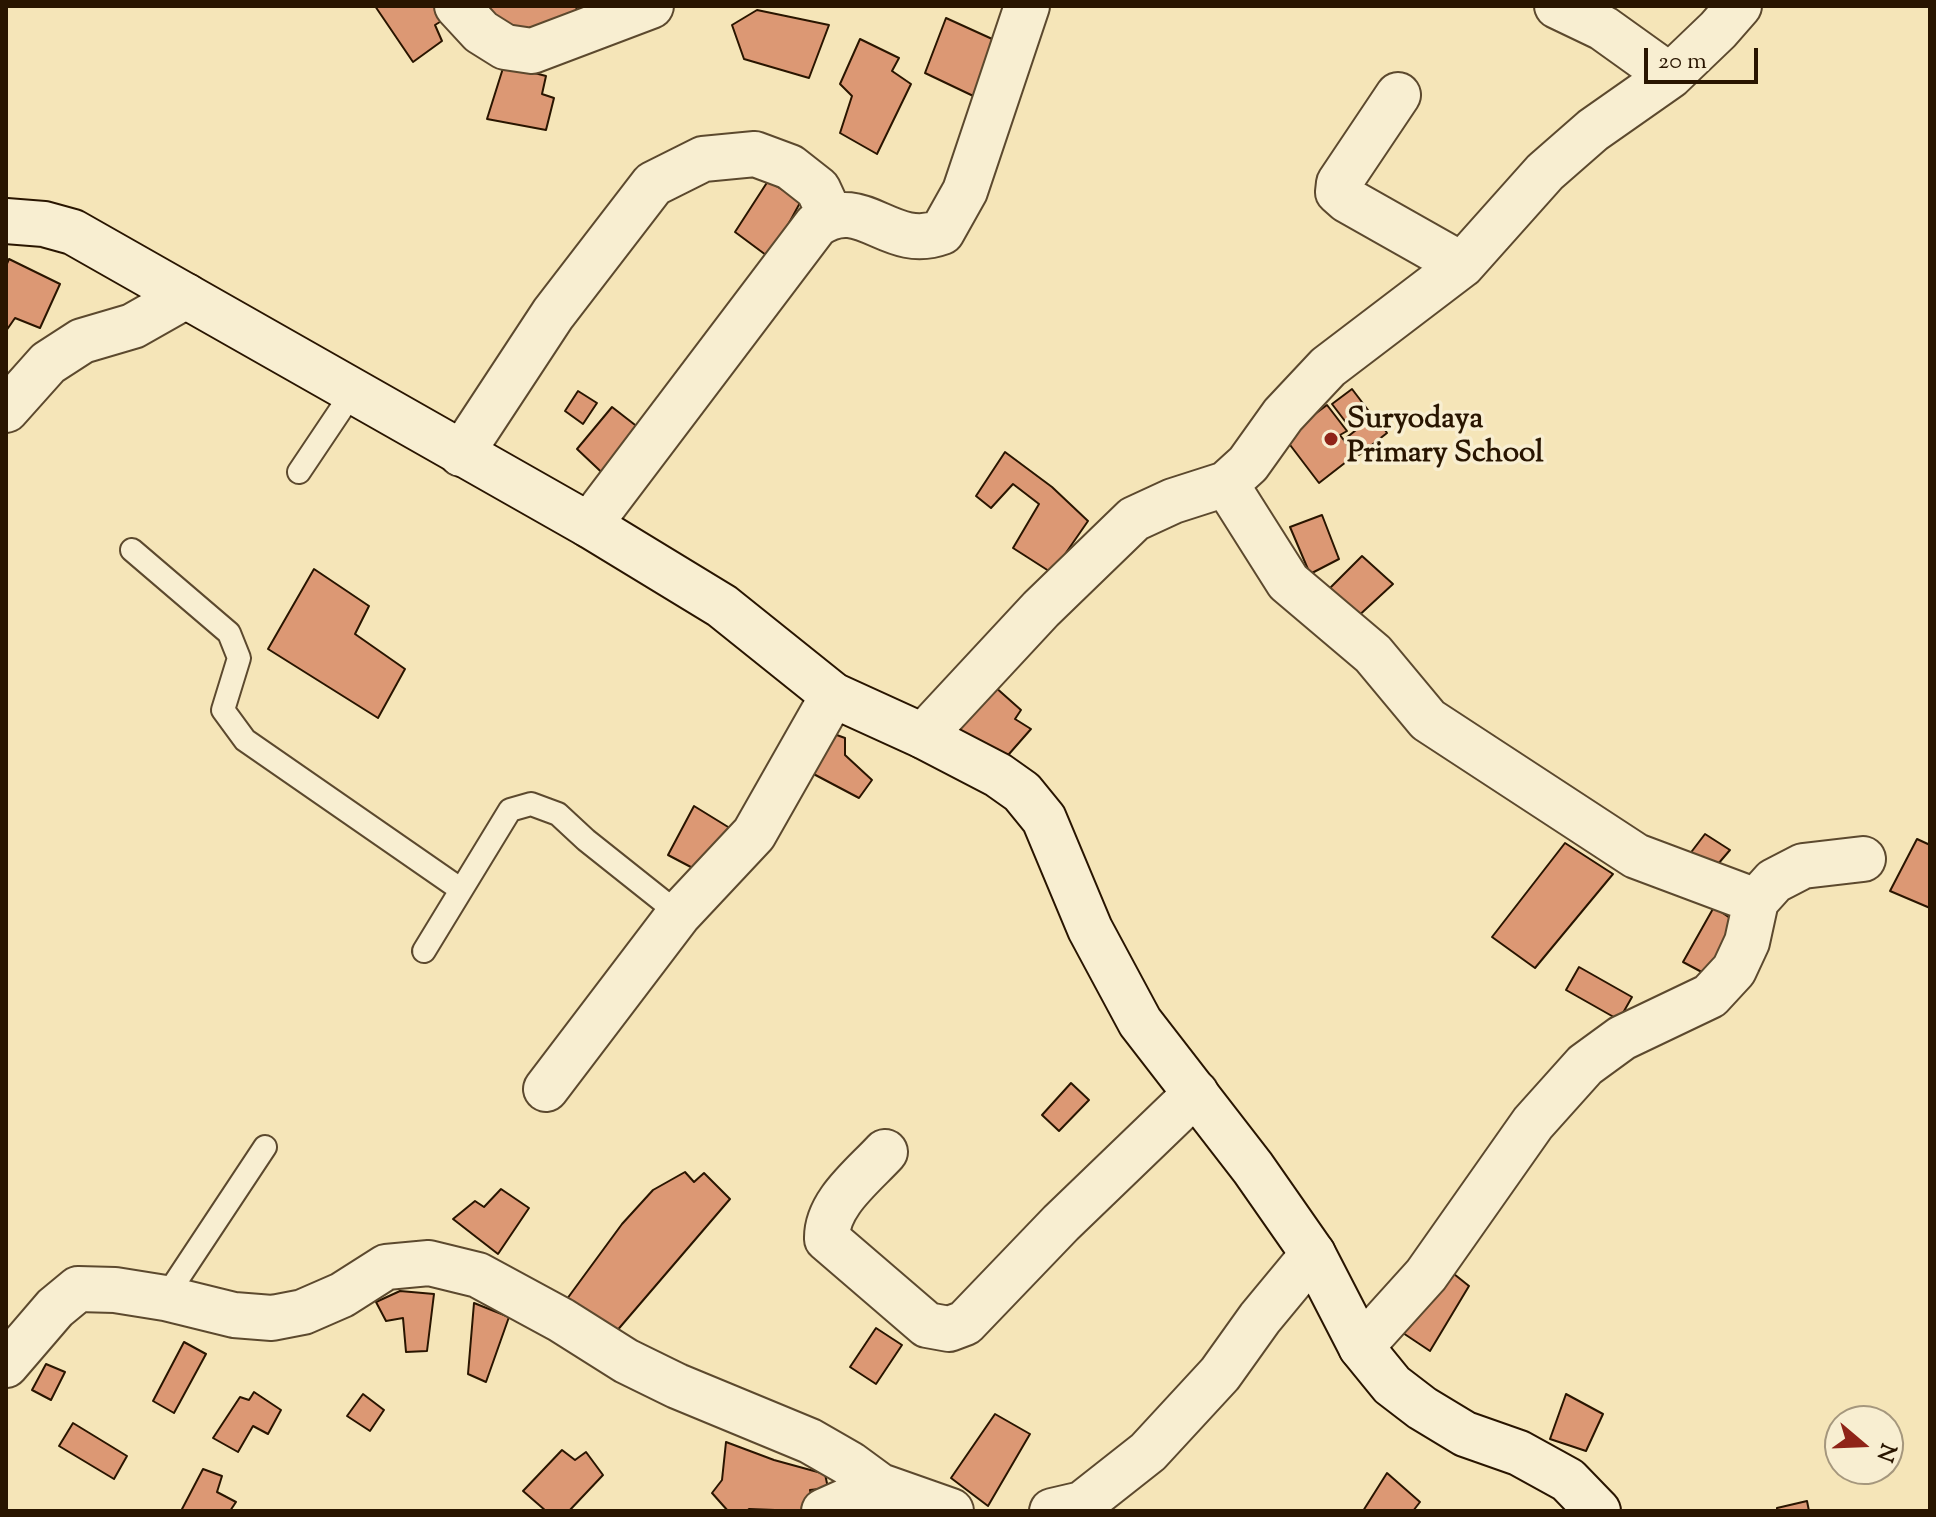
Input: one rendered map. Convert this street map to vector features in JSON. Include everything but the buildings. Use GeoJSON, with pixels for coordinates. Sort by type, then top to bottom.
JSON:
{"type":"FeatureCollection","features":[{"type":"Feature","properties":{"kind":"street"},"geometry":{"type":"LineString","coordinates":[[457,6],[481,32],[505,47],[532,51],[596,15],[651,6]]}},
{"type":"Feature","properties":{"kind":"street"},"geometry":{"type":"LineString","coordinates":[[589,525],[816,225],[830,215],[848,213],[910,238],[926,238],[942,232],[965,191],[1027,6]]}},
{"type":"Feature","properties":{"kind":"street"},"geometry":{"type":"LineString","coordinates":[[1557,6],[1603,28],[1670,76]]}},
{"type":"Feature","properties":{"kind":"street"},"geometry":{"type":"LineString","coordinates":[[923,736],[1041,609],[1134,519],[1173,501],[1226,484],[1248,464],[1283,415],[1328,367],[1462,265],[1545,172],[1593,130],[1670,76],[1739,6]]}},
{"type":"Feature","properties":{"kind":"street"},"geometry":{"type":"LineString","coordinates":[[1398,95],[1339,183],[1338,192],[1462,265]]}},
{"type":"Feature","properties":{"kind":"street"},"geometry":{"type":"LineString","coordinates":[[461,454],[553,314],[653,184],[703,159],[755,154],[790,167],[818,189],[830,215]]}},
{"type":"Feature","properties":{"kind":"street"},"geometry":{"type":"LineString","coordinates":[[6,221],[44,224],[73,232],[589,525],[722,606],[833,695],[923,736],[998,775],[1022,792],[1044,819],[1090,929],[1140,1022],[1253,1168],[1313,1254],[1361,1347],[1392,1385],[1422,1408],[1465,1434],[1519,1453],[1568,1480],[1598,1511]]}},
{"type":"Feature","properties":{"kind":"street"},"geometry":{"type":"LineString","coordinates":[[6,410],[48,363],[82,341],[133,326],[186,296]]}},
{"type":"Feature","properties":{"kind":"street"},"geometry":{"type":"LineString","coordinates":[[1226,484],[1288,582],[1373,654],[1428,720],[1636,856],[1756,901]]}},
{"type":"Feature","properties":{"kind":"street"},"geometry":{"type":"LineString","coordinates":[[546,1089],[679,914],[754,834],[833,695]]}},
{"type":"Feature","properties":{"kind":"street"},"geometry":{"type":"LineString","coordinates":[[1361,1347],[1426,1275],[1533,1123],[1585,1065],[1622,1038],[1710,996],[1734,970],[1747,942],[1756,901],[1774,881],[1803,866],[1863,859]]}},
{"type":"Feature","properties":{"kind":"street"},"geometry":{"type":"LineString","coordinates":[[885,1152],[835,1207],[826,1226],[827,1239],[927,1325],[949,1329],[965,1323],[1061,1223],[1196,1093]]}},
{"type":"Feature","properties":{"kind":"street"},"geometry":{"type":"LineString","coordinates":[[1075,1509],[1148,1452],[1220,1374],[1260,1318],[1313,1254]]}},
{"type":"Feature","properties":{"kind":"street"},"geometry":{"type":"LineString","coordinates":[[15,1342],[78,1289],[115,1290],[165,1298],[234,1315],[272,1318],[303,1312],[342,1295],[386,1267],[429,1263],[478,1275],[521,1297],[626,1361],[677,1386],[810,1441],[880,1486],[951,1511]]}},
{"type":"Feature","properties":{"kind":"street"},"geometry":{"type":"LineString","coordinates":[[824,1511],[880,1486]]}},
{"type":"Feature","properties":{"kind":"lane"},"geometry":{"type":"LineString","coordinates":[[299,472],[352,393]]}},
{"type":"Feature","properties":{"kind":"lane"},"geometry":{"type":"LineString","coordinates":[[132,550],[229,633],[239,658],[223,710],[245,740],[460,889]]}},
{"type":"Feature","properties":{"kind":"lane"},"geometry":{"type":"LineString","coordinates":[[424,951],[510,810],[531,804],[558,814],[679,914]]}},
{"type":"Feature","properties":{"kind":"lane"},"geometry":{"type":"LineString","coordinates":[[165,1298],[265,1147]]}},
{"type":"Feature","properties":{"kind":"place","name":"Suryodaya Primary School"},"geometry":{"type":"Point","coordinates":[1331,439]}}]}
